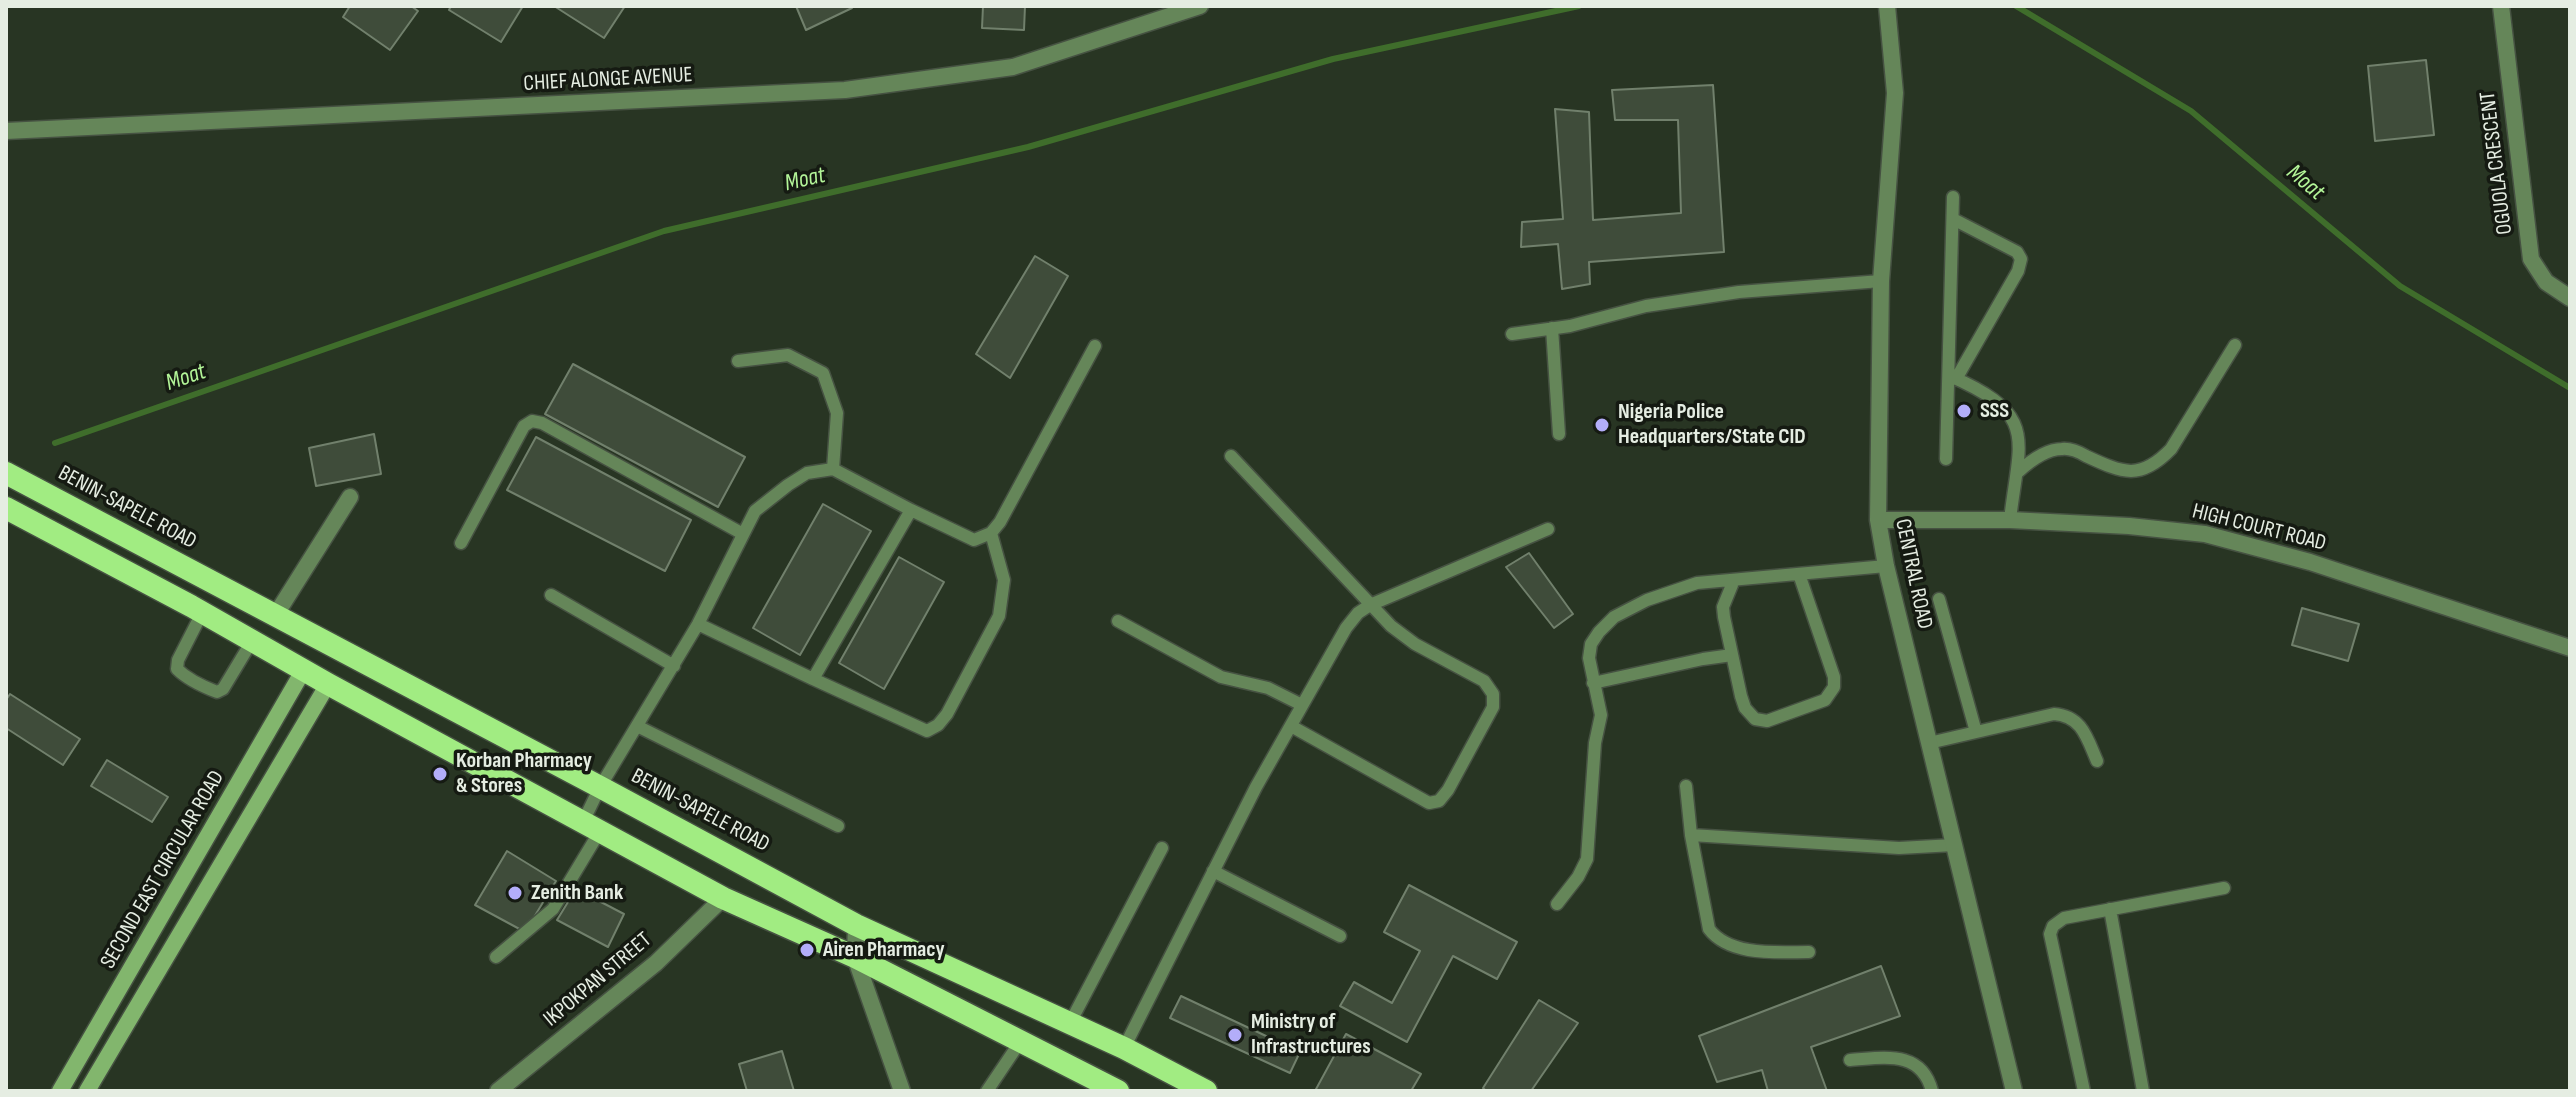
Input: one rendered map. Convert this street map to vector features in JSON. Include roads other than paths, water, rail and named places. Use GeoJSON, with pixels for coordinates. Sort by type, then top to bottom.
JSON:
{"type":"FeatureCollection","features":[{"type":"Feature","properties":{"kind":"highway","name":"BENIN-SAPELE ROAD"},"geometry":{"type":"LineString","coordinates":[[6,473],[856,925],[1124,1048],[1206,1091]]}},
{"type":"Feature","properties":{"kind":"highway"},"geometry":{"type":"LineString","coordinates":[[6,508],[723,898],[855,957],[1118,1091]]}},
{"type":"Feature","properties":{"kind":"main road","name":"SECOND EAST CIRCULAR ROAD"},"geometry":{"type":"LineString","coordinates":[[60,1091],[303,671]]}},
{"type":"Feature","properties":{"kind":"main road","name":"SECOND EAST CIRCULAR ROAD"},"geometry":{"type":"LineString","coordinates":[[87,1091],[328,684]]}},
{"type":"Feature","properties":{"kind":"street","name":"CHIEF ALONGE AVENUE"},"geometry":{"type":"LineString","coordinates":[[6,131],[845,90],[1013,67],[1200,6]]}},
{"type":"Feature","properties":{"kind":"street","name":"CENTRAL ROAD"},"geometry":{"type":"LineString","coordinates":[[1887,6],[1895,93],[1881,281],[1878,520],[1886,566],[2014,1091]]}},
{"type":"Feature","properties":{"kind":"street","name":"OGUOLA CRESCENT"},"geometry":{"type":"LineString","coordinates":[[2501,6],[2531,259],[2546,282],[2570,298]]}},
{"type":"Feature","properties":{"kind":"street"},"geometry":{"type":"LineString","coordinates":[[275,616],[350,497]]}},
{"type":"Feature","properties":{"kind":"street","name":"HIGH COURT ROAD"},"geometry":{"type":"LineString","coordinates":[[1878,520],[2010,520],[2129,526],[2205,534],[2310,562],[2570,648]]}},
{"type":"Feature","properties":{"kind":"street","name":"IKPOKPAN STREET"},"geometry":{"type":"LineString","coordinates":[[498,1091],[656,963],[723,898]]}},
{"type":"Feature","properties":{"kind":"street"},"geometry":{"type":"LineString","coordinates":[[856,925],[855,957],[902,1091]]}},
{"type":"Feature","properties":{"kind":"lane"},"geometry":{"type":"LineString","coordinates":[[1946,459],[1952,377],[1953,197]]}},
{"type":"Feature","properties":{"kind":"lane"},"geometry":{"type":"LineString","coordinates":[[1952,377],[2018,271],[2021,259],[2017,252],[1953,219]]}},
{"type":"Feature","properties":{"kind":"lane"},"geometry":{"type":"LineString","coordinates":[[1512,334],[1600,319],[1646,306],[1724,294],[1881,281]]}},
{"type":"Feature","properties":{"kind":"lane"},"geometry":{"type":"LineString","coordinates":[[1552,328],[1559,434]]}},
{"type":"Feature","properties":{"kind":"lane"},"geometry":{"type":"LineString","coordinates":[[2018,472],[2037,458],[2063,449],[2075,450],[2123,472],[2145,469],[2160,461],[2171,449],[2235,345]]}},
{"type":"Feature","properties":{"kind":"lane"},"geometry":{"type":"LineString","coordinates":[[496,957],[553,909],[591,826],[600,787],[698,624],[755,511],[807,473],[833,469],[974,540],[991,533],[1000,522],[1095,346]]}},
{"type":"Feature","properties":{"kind":"lane"},"geometry":{"type":"LineString","coordinates":[[738,361],[788,355],[823,373],[837,413],[833,469]]}},
{"type":"Feature","properties":{"kind":"lane"},"geometry":{"type":"LineString","coordinates":[[1952,377],[1995,399],[2012,417],[2019,433],[2018,472],[2010,520]]}},
{"type":"Feature","properties":{"kind":"lane"},"geometry":{"type":"LineString","coordinates":[[461,543],[524,426],[532,421],[542,423],[743,534]]}},
{"type":"Feature","properties":{"kind":"lane"},"geometry":{"type":"LineString","coordinates":[[1231,456],[1370,605],[1415,644],[1484,681],[1493,694],[1493,707],[1448,790],[1439,801],[1429,803],[1291,726]]}},
{"type":"Feature","properties":{"kind":"lane"},"geometry":{"type":"LineString","coordinates":[[813,679],[911,510]]}},
{"type":"Feature","properties":{"kind":"lane"},"geometry":{"type":"LineString","coordinates":[[1124,1048],[1213,871],[1302,705],[1346,628],[1358,613],[1370,605],[1548,529]]}},
{"type":"Feature","properties":{"kind":"lane"},"geometry":{"type":"LineString","coordinates":[[698,624],[927,731],[938,725],[999,616],[1004,580],[991,533]]}},
{"type":"Feature","properties":{"kind":"lane"},"geometry":{"type":"LineString","coordinates":[[1557,904],[1578,877],[1587,859],[1595,743],[1601,715],[1589,658],[1591,644],[1599,632],[1614,617],[1647,600],[1697,583],[1886,566]]}},
{"type":"Feature","properties":{"kind":"lane"},"geometry":{"type":"LineString","coordinates":[[1734,580],[1723,607],[1732,655],[1745,708],[1755,719],[1767,721],[1829,696],[1834,687],[1834,677],[1799,574]]}},
{"type":"Feature","properties":{"kind":"lane"},"geometry":{"type":"LineString","coordinates":[[551,595],[674,666]]}},
{"type":"Feature","properties":{"kind":"lane"},"geometry":{"type":"LineString","coordinates":[[1939,599],[1976,732]]}},
{"type":"Feature","properties":{"kind":"lane"},"geometry":{"type":"LineString","coordinates":[[202,613],[178,660],[177,669],[211,690],[217,692],[223,689],[252,641]]}},
{"type":"Feature","properties":{"kind":"lane"},"geometry":{"type":"LineString","coordinates":[[1118,621],[1221,677],[1268,688],[1302,705]]}},
{"type":"Feature","properties":{"kind":"lane"},"geometry":{"type":"LineString","coordinates":[[1593,683],[1732,655]]}},
{"type":"Feature","properties":{"kind":"lane"},"geometry":{"type":"LineString","coordinates":[[1929,743],[2054,714],[2066,715],[2076,720],[2085,731],[2097,761]]}},
{"type":"Feature","properties":{"kind":"lane"},"geometry":{"type":"LineString","coordinates":[[637,726],[838,826]]}},
{"type":"Feature","properties":{"kind":"lane"},"geometry":{"type":"LineString","coordinates":[[1686,786],[1691,835],[1709,929],[1715,937],[1739,947],[1767,952],[1809,952]]}},
{"type":"Feature","properties":{"kind":"lane"},"geometry":{"type":"LineString","coordinates":[[1691,835],[1899,848],[1954,845]]}},
{"type":"Feature","properties":{"kind":"lane"},"geometry":{"type":"LineString","coordinates":[[1070,1023],[1162,848]]}},
{"type":"Feature","properties":{"kind":"lane"},"geometry":{"type":"LineString","coordinates":[[1213,871],[1340,936]]}},
{"type":"Feature","properties":{"kind":"lane"},"geometry":{"type":"LineString","coordinates":[[2084,1091],[2050,934],[2053,926],[2064,918],[2224,888]]}},
{"type":"Feature","properties":{"kind":"lane"},"geometry":{"type":"LineString","coordinates":[[2110,909],[2143,1091]]}},
{"type":"Feature","properties":{"kind":"lane"},"geometry":{"type":"LineString","coordinates":[[987,1091],[1020,1042]]}},
{"type":"Feature","properties":{"kind":"lane"},"geometry":{"type":"LineString","coordinates":[[1850,1060],[1898,1058],[1913,1063],[1925,1073],[1932,1091]]}},
{"type":"Feature","properties":{"kind":"waterway","name":"Moat"},"geometry":{"type":"LineString","coordinates":[[55,443],[664,231],[1028,147],[1333,59],[1579,6]]}},
{"type":"Feature","properties":{"kind":"waterway","name":"Moat"},"geometry":{"type":"LineString","coordinates":[[2016,6],[2191,111],[2400,286],[2570,388]]}},
{"type":"Feature","properties":{"kind":"place","name":"SSS"},"geometry":{"type":"Point","coordinates":[1964,411]}},
{"type":"Feature","properties":{"kind":"place","name":"Nigeria Police Headquarters/State CID"},"geometry":{"type":"Point","coordinates":[1602,425]}},
{"type":"Feature","properties":{"kind":"place","name":"Korban Pharmacy & Stores"},"geometry":{"type":"Point","coordinates":[440,774]}},
{"type":"Feature","properties":{"kind":"place","name":"Zenith Bank"},"geometry":{"type":"Point","coordinates":[515,893]}},
{"type":"Feature","properties":{"kind":"place","name":"Airen Pharmacy"},"geometry":{"type":"Point","coordinates":[807,950]}},
{"type":"Feature","properties":{"kind":"place","name":"Ministry of Infrastructures"},"geometry":{"type":"Point","coordinates":[1235,1035]}}]}
